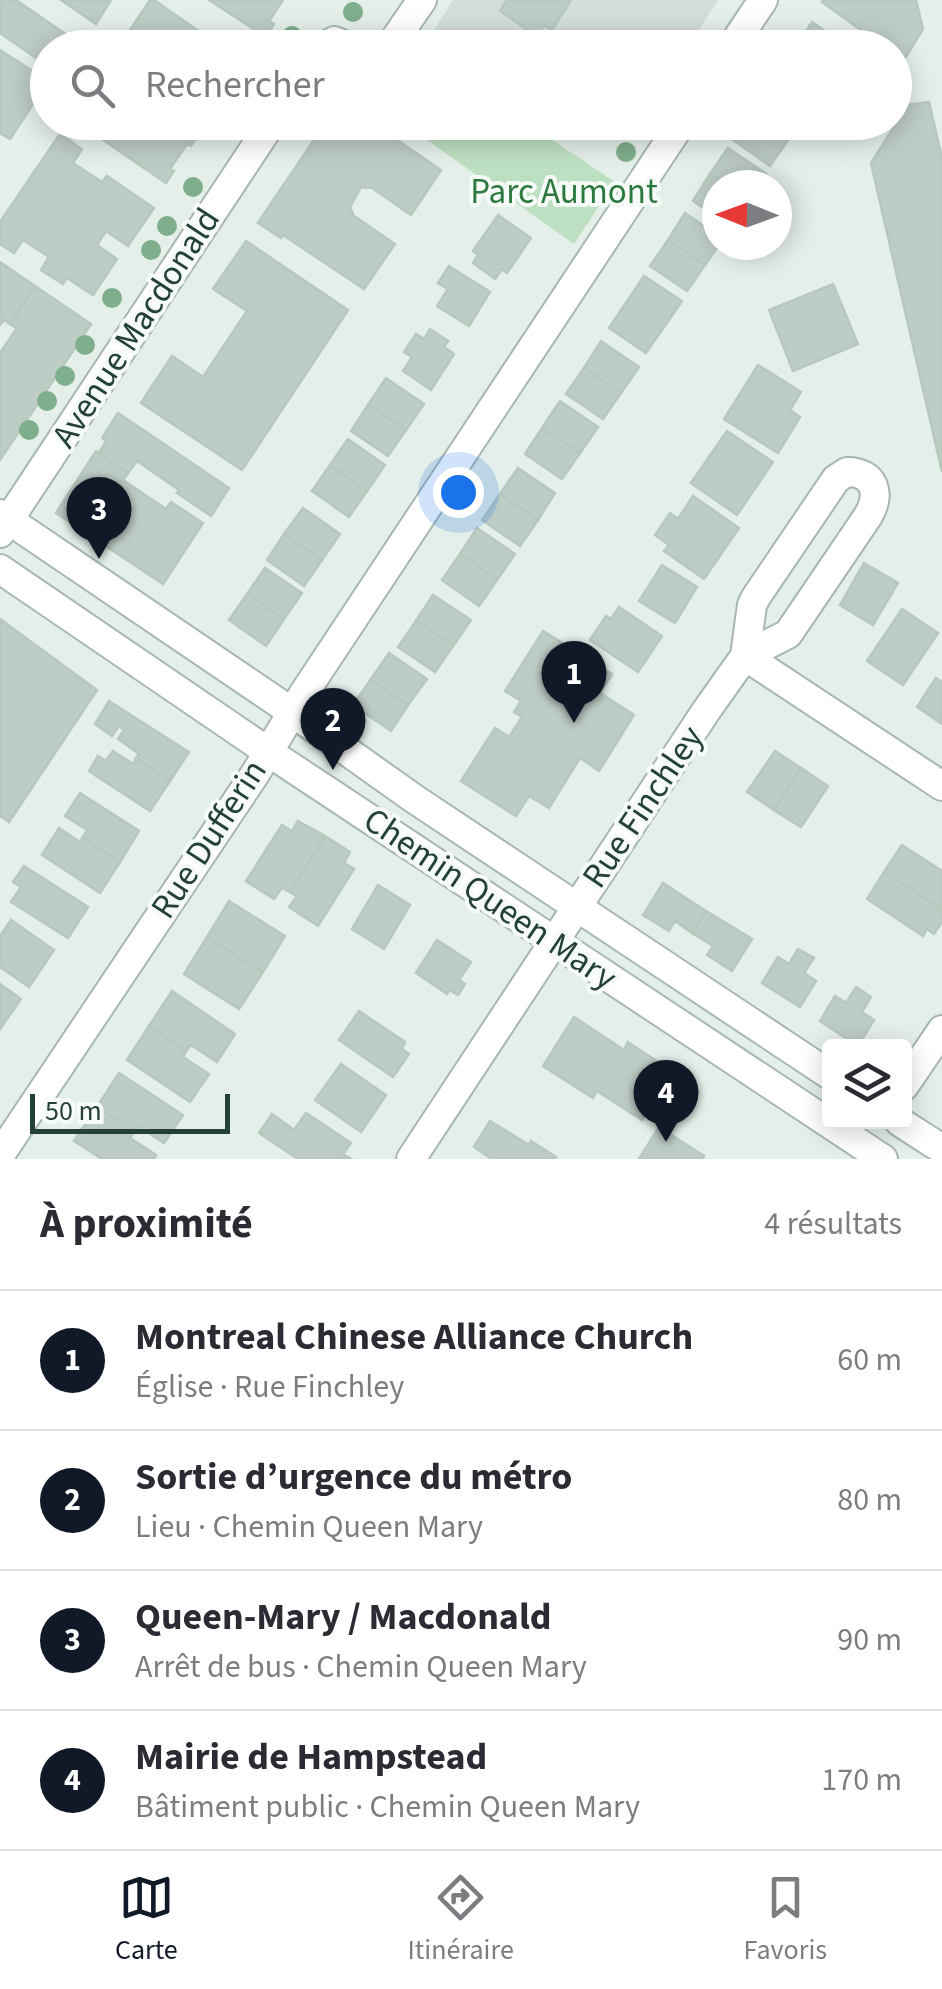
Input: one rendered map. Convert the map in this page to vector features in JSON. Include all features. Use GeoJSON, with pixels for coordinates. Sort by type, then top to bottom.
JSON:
{"type":"FeatureCollection","features":[{"type":"Feature","properties":{"kind":"street"},"geometry":{"type":"LineString","coordinates":[[401,30],[422,0]]}},
{"type":"Feature","properties":{"kind":"street"},"geometry":{"type":"LineString","coordinates":[[744,30],[763,0]]}},
{"type":"Feature","properties":{"kind":"street","name":"Avenue Macdonald"},"geometry":{"type":"LineString","coordinates":[[3,522],[260,140]]}},
{"type":"Feature","properties":{"kind":"street","name":"Rue Dufferin"},"geometry":{"type":"LineString","coordinates":[[0,1154],[255,774],[292,712],[670,140]]}},
{"type":"Feature","properties":{"kind":"street"},"geometry":{"type":"LineString","coordinates":[[847,472],[864,474],[875,491],[868,516],[788,634],[746,656],[756,597],[836,479],[847,472]]}},
{"type":"Feature","properties":{"kind":"street","name":"Chemin Queen Mary"},"geometry":{"type":"LineString","coordinates":[[3,522],[822,1070]]}},
{"type":"Feature","properties":{"kind":"street","name":"Chemin Queen Mary"},"geometry":{"type":"LineString","coordinates":[[0,568],[869,1155]]}},
{"type":"Feature","properties":{"kind":"street"},"geometry":{"type":"LineString","coordinates":[[746,656],[942,786]]}},
{"type":"Feature","properties":{"kind":"street","name":"Rue Finchley"},"geometry":{"type":"LineString","coordinates":[[411,1159],[746,656]]}},
{"type":"Feature","properties":{"kind":"street"},"geometry":{"type":"LineString","coordinates":[[912,1074],[942,1030]]}},
{"type":"Feature","properties":{"kind":"street"},"geometry":{"type":"LineString","coordinates":[[869,1155],[878,1129]]}},
{"type":"Feature","properties":{"kind":"street"},"geometry":{"type":"LineString","coordinates":[[911,1129],[942,1149]]}},
{"type":"Feature","properties":{"kind":"shaded area"},"geometry":{"type":"Polygon","coordinates":[[[453,0],[718,0],[699,30],[434,30],[453,0]]]}},
{"type":"Feature","properties":{"kind":"green space","name":"Parc Aumont"},"geometry":{"type":"Polygon","coordinates":[[[427,140],[552,140],[615,182],[574,244],[427,140]]]}},
{"type":"Feature","properties":{"kind":"building"},"geometry":{"type":"Polygon","coordinates":[[[0,0],[16,0],[60,30],[30,30],[30,54],[0,33],[0,0]]]}},
{"type":"Feature","properties":{"kind":"building"},"geometry":{"type":"Polygon","coordinates":[[[61,0],[111,0],[96,24],[61,0]]]}},
{"type":"Feature","properties":{"kind":"building"},"geometry":{"type":"Polygon","coordinates":[[[150,0],[154,0],[197,30],[130,30],[150,0]]]}},
{"type":"Feature","properties":{"kind":"building"},"geometry":{"type":"Polygon","coordinates":[[[209,0],[283,0],[269,21],[274,24],[270,30],[255,30],[209,0]]]}},
{"type":"Feature","properties":{"kind":"building"},"geometry":{"type":"Polygon","coordinates":[[[507,0],[571,0],[552,30],[544,25],[541,30],[528,30],[500,11],[507,0]]]}},
{"type":"Feature","properties":{"kind":"building"},"geometry":{"type":"Polygon","coordinates":[[[916,0],[923,29],[912,47],[912,30],[861,30],[822,2],[916,0]]]}},
{"type":"Feature","properties":{"kind":"building"},"geometry":{"type":"Polygon","coordinates":[[[812,22],[823,30],[807,30],[812,22]]]}},
{"type":"Feature","properties":{"kind":"building"},"geometry":{"type":"Polygon","coordinates":[[[0,50],[30,69],[30,108],[10,139],[0,133],[0,50]]]}},
{"type":"Feature","properties":{"kind":"building"},"geometry":{"type":"Polygon","coordinates":[[[929,102],[942,158],[942,472],[871,163],[886,140],[912,140],[912,104],[929,102]]]}},
{"type":"Feature","properties":{"kind":"building"},"geometry":{"type":"Polygon","coordinates":[[[56,140],[69,140],[82,149],[73,163],[102,182],[107,176],[154,208],[128,246],[106,231],[97,245],[117,259],[93,295],[67,278],[63,284],[41,270],[49,257],[23,240],[14,253],[0,244],[0,222],[56,140]]]}},
{"type":"Feature","properties":{"kind":"building"},"geometry":{"type":"Polygon","coordinates":[[[103,140],[195,140],[191,146],[187,144],[170,169],[174,171],[166,183],[103,140]]]}},
{"type":"Feature","properties":{"kind":"building"},"geometry":{"type":"Polygon","coordinates":[[[314,140],[397,140],[441,170],[411,215],[372,188],[361,187],[350,207],[354,216],[395,244],[364,289],[283,235],[281,238],[258,223],[314,140]]]}},
{"type":"Feature","properties":{"kind":"building"},"geometry":{"type":"Polygon","coordinates":[[[733,140],[788,140],[770,166],[733,140]]]}},
{"type":"Feature","properties":{"kind":"building"},"geometry":{"type":"Polygon","coordinates":[[[728,148],[760,170],[713,170],[728,148]]]}},
{"type":"Feature","properties":{"kind":"building"},"geometry":{"type":"Polygon","coordinates":[[[702,187],[702,207],[693,201],[702,187]]]}},
{"type":"Feature","properties":{"kind":"building"},"geometry":{"type":"Polygon","coordinates":[[[685,213],[702,225],[702,260],[708,260],[705,265],[668,240],[685,213]]]}},
{"type":"Feature","properties":{"kind":"building"},"geometry":{"type":"Polygon","coordinates":[[[498,215],[531,238],[507,273],[502,269],[495,279],[473,263],[478,255],[473,251],[498,215]]]}},
{"type":"Feature","properties":{"kind":"building"},"geometry":{"type":"Polygon","coordinates":[[[668,240],[705,265],[687,291],[650,266],[668,240]]]}},
{"type":"Feature","properties":{"kind":"building"},"geometry":{"type":"Polygon","coordinates":[[[246,241],[348,310],[242,470],[141,403],[172,356],[203,377],[247,311],[213,289],[246,241]]]}},
{"type":"Feature","properties":{"kind":"building"},"geometry":{"type":"Polygon","coordinates":[[[0,262],[35,286],[10,324],[4,320],[0,325],[0,262]]]}},
{"type":"Feature","properties":{"kind":"building"},"geometry":{"type":"Polygon","coordinates":[[[449,266],[490,292],[469,326],[437,306],[448,289],[438,283],[449,266]]]}},
{"type":"Feature","properties":{"kind":"building"},"geometry":{"type":"Polygon","coordinates":[[[644,276],[682,301],[646,353],[609,328],[644,276]]]}},
{"type":"Feature","properties":{"kind":"building"},"geometry":{"type":"Polygon","coordinates":[[[833,284],[858,344],[793,371],[769,310],[833,284]]]}},
{"type":"Feature","properties":{"kind":"building"},"geometry":{"type":"Polygon","coordinates":[[[35,286],[91,324],[0,460],[0,353],[17,328],[10,324],[35,286]]]}},
{"type":"Feature","properties":{"kind":"building"},"geometry":{"type":"Polygon","coordinates":[[[430,329],[448,341],[444,347],[454,354],[431,390],[403,371],[412,357],[404,352],[416,334],[424,339],[430,329]]]}},
{"type":"Feature","properties":{"kind":"building"},"geometry":{"type":"Polygon","coordinates":[[[601,341],[639,367],[621,393],[584,368],[601,341]]]}},
{"type":"Feature","properties":{"kind":"building"},"geometry":{"type":"Polygon","coordinates":[[[758,365],[801,392],[790,410],[800,417],[778,453],[724,419],[758,365]]]}},
{"type":"Feature","properties":{"kind":"building"},"geometry":{"type":"Polygon","coordinates":[[[584,368],[621,393],[603,419],[566,394],[584,368]]]}},
{"type":"Feature","properties":{"kind":"building"},"geometry":{"type":"Polygon","coordinates":[[[386,378],[424,404],[406,430],[368,405],[386,378]]]}},
{"type":"Feature","properties":{"kind":"building"},"geometry":{"type":"Polygon","coordinates":[[[560,401],[598,427],[580,453],[542,428],[560,401]]]}},
{"type":"Feature","properties":{"kind":"building"},"geometry":{"type":"Polygon","coordinates":[[[368,405],[406,430],[388,456],[351,431],[368,405]]]}},
{"type":"Feature","properties":{"kind":"building"},"geometry":{"type":"Polygon","coordinates":[[[118,413],[229,488],[211,516],[137,461],[128,473],[99,453],[106,441],[102,438],[118,413]]]}},
{"type":"Feature","properties":{"kind":"building"},"geometry":{"type":"Polygon","coordinates":[[[542,428],[580,453],[562,479],[525,454],[542,428]]]}},
{"type":"Feature","properties":{"kind":"building"},"geometry":{"type":"Polygon","coordinates":[[[727,431],[773,462],[737,515],[691,483],[727,431]]]}},
{"type":"Feature","properties":{"kind":"building"},"geometry":{"type":"Polygon","coordinates":[[[348,439],[385,465],[367,491],[330,465],[348,439]]]}},
{"type":"Feature","properties":{"kind":"building"},"geometry":{"type":"Polygon","coordinates":[[[96,451],[128,473],[123,480],[166,509],[171,502],[203,523],[163,584],[56,513],[96,451]]]}},
{"type":"Feature","properties":{"kind":"building"},"geometry":{"type":"Polygon","coordinates":[[[330,465],[367,491],[349,517],[312,491],[330,465]]]}},
{"type":"Feature","properties":{"kind":"building"},"geometry":{"type":"Polygon","coordinates":[[[518,468],[555,493],[538,520],[500,494],[518,468]]]}},
{"type":"Feature","properties":{"kind":"building"},"geometry":{"type":"Polygon","coordinates":[[[500,494],[538,520],[520,546],[482,520],[500,494]]]}},
{"type":"Feature","properties":{"kind":"building"},"geometry":{"type":"Polygon","coordinates":[[[693,496],[739,528],[704,579],[664,551],[669,545],[655,535],[670,513],[678,519],[693,496]]]}},
{"type":"Feature","properties":{"kind":"building"},"geometry":{"type":"Polygon","coordinates":[[[303,508],[340,534],[322,560],[284,534],[303,508]]]}},
{"type":"Feature","properties":{"kind":"building"},"geometry":{"type":"Polygon","coordinates":[[[477,528],[515,554],[497,580],[460,554],[477,528]]]}},
{"type":"Feature","properties":{"kind":"building"},"geometry":{"type":"Polygon","coordinates":[[[284,534],[322,560],[304,586],[267,560],[284,534]]]}},
{"type":"Feature","properties":{"kind":"building"},"geometry":{"type":"Polygon","coordinates":[[[460,554],[497,580],[479,606],[442,580],[460,554]]]}},
{"type":"Feature","properties":{"kind":"building"},"geometry":{"type":"Polygon","coordinates":[[[864,563],[898,583],[873,625],[840,605],[864,563]]]}},
{"type":"Feature","properties":{"kind":"building"},"geometry":{"type":"Polygon","coordinates":[[[662,565],[697,587],[675,623],[639,601],[662,565]]]}},
{"type":"Feature","properties":{"kind":"building"},"geometry":{"type":"Polygon","coordinates":[[[265,568],[302,593],[284,619],[247,594],[265,568]]]}},
{"type":"Feature","properties":{"kind":"building"},"geometry":{"type":"Polygon","coordinates":[[[247,594],[284,619],[266,646],[229,620],[247,594]]]}},
{"type":"Feature","properties":{"kind":"building"},"geometry":{"type":"Polygon","coordinates":[[[433,595],[471,620],[453,646],[416,621],[433,595]]]}},
{"type":"Feature","properties":{"kind":"building"},"geometry":{"type":"Polygon","coordinates":[[[619,607],[662,636],[638,672],[590,640],[606,616],[611,619],[619,607]]]}},
{"type":"Feature","properties":{"kind":"building"},"geometry":{"type":"Polygon","coordinates":[[[902,609],[938,633],[903,685],[867,661],[902,609]]]}},
{"type":"Feature","properties":{"kind":"building"},"geometry":{"type":"Polygon","coordinates":[[[0,619],[97,690],[9,822],[0,816],[0,619]]]}},
{"type":"Feature","properties":{"kind":"building"},"geometry":{"type":"Polygon","coordinates":[[[416,621],[453,646],[435,672],[398,647],[416,621]]]}},
{"type":"Feature","properties":{"kind":"building"},"geometry":{"type":"Polygon","coordinates":[[[543,631],[612,674],[600,693],[634,715],[599,771],[580,758],[549,808],[529,796],[516,816],[461,781],[495,728],[509,737],[522,717],[514,712],[521,701],[505,691],[543,631]]]}},
{"type":"Feature","properties":{"kind":"building"},"geometry":{"type":"Polygon","coordinates":[[[389,653],[427,679],[408,705],[371,679],[389,653]]]}},
{"type":"Feature","properties":{"kind":"building"},"geometry":{"type":"Polygon","coordinates":[[[936,678],[942,682],[942,724],[917,707],[936,678]]]}},
{"type":"Feature","properties":{"kind":"building"},"geometry":{"type":"Polygon","coordinates":[[[371,679],[408,705],[391,731],[353,705],[371,679]]]}},
{"type":"Feature","properties":{"kind":"building"},"geometry":{"type":"Polygon","coordinates":[[[109,701],[189,752],[170,781],[136,758],[139,754],[118,739],[124,730],[119,726],[112,736],[95,724],[109,701]]]}},
{"type":"Feature","properties":{"kind":"building"},"geometry":{"type":"Polygon","coordinates":[[[113,751],[133,764],[136,758],[170,781],[150,811],[89,771],[98,756],[106,761],[113,751]]]}},
{"type":"Feature","properties":{"kind":"building"},"geometry":{"type":"Polygon","coordinates":[[[775,751],[801,768],[774,810],[747,792],[775,751]]]}},
{"type":"Feature","properties":{"kind":"building"},"geometry":{"type":"Polygon","coordinates":[[[801,768],[828,786],[801,827],[774,810],[801,768]]]}},
{"type":"Feature","properties":{"kind":"building"},"geometry":{"type":"Polygon","coordinates":[[[80,793],[139,831],[120,862],[83,837],[87,830],[65,816],[80,793]]]}},
{"type":"Feature","properties":{"kind":"building"},"geometry":{"type":"Polygon","coordinates":[[[298,821],[325,836],[290,892],[282,888],[274,899],[246,881],[282,825],[292,831],[298,821]]]}},
{"type":"Feature","properties":{"kind":"building"},"geometry":{"type":"Polygon","coordinates":[[[59,828],[80,842],[83,837],[120,862],[100,893],[42,855],[59,828]]]}},
{"type":"Feature","properties":{"kind":"building"},"geometry":{"type":"Polygon","coordinates":[[[325,836],[350,852],[344,863],[354,869],[318,926],[289,907],[297,896],[290,892],[325,836]]]}},
{"type":"Feature","properties":{"kind":"building"},"geometry":{"type":"Polygon","coordinates":[[[902,845],[942,871],[942,910],[884,872],[902,845]]]}},
{"type":"Feature","properties":{"kind":"building"},"geometry":{"type":"Polygon","coordinates":[[[24,866],[88,907],[68,938],[11,902],[21,887],[13,882],[24,866]]]}},
{"type":"Feature","properties":{"kind":"building"},"geometry":{"type":"Polygon","coordinates":[[[884,872],[942,910],[942,922],[934,934],[927,929],[923,936],[867,899],[884,872]]]}},
{"type":"Feature","properties":{"kind":"building"},"geometry":{"type":"Polygon","coordinates":[[[663,883],[706,911],[692,933],[675,921],[669,931],[643,915],[663,883]]]}},
{"type":"Feature","properties":{"kind":"building"},"geometry":{"type":"Polygon","coordinates":[[[378,885],[410,905],[384,949],[352,929],[378,885]]]}},
{"type":"Feature","properties":{"kind":"building"},"geometry":{"type":"Polygon","coordinates":[[[229,901],[285,936],[263,972],[207,937],[229,901]]]}},
{"type":"Feature","properties":{"kind":"building"},"geometry":{"type":"Polygon","coordinates":[[[706,911],[752,939],[732,971],[707,955],[713,946],[692,933],[706,911]]]}},
{"type":"Feature","properties":{"kind":"building"},"geometry":{"type":"Polygon","coordinates":[[[11,920],[54,950],[29,987],[0,967],[0,936],[11,920]]]}},
{"type":"Feature","properties":{"kind":"building"},"geometry":{"type":"Polygon","coordinates":[[[207,937],[263,972],[239,1009],[184,974],[207,937]]]}},
{"type":"Feature","properties":{"kind":"building"},"geometry":{"type":"Polygon","coordinates":[[[437,940],[471,962],[459,980],[465,984],[458,995],[449,990],[447,994],[416,973],[437,940]]]}},
{"type":"Feature","properties":{"kind":"building"},"geometry":{"type":"Polygon","coordinates":[[[798,949],[814,958],[804,973],[816,981],[800,1007],[762,983],[778,957],[789,964],[798,949]]]}},
{"type":"Feature","properties":{"kind":"building"},"geometry":{"type":"Polygon","coordinates":[[[0,984],[21,999],[0,1029],[0,984]]]}},
{"type":"Feature","properties":{"kind":"building"},"geometry":{"type":"Polygon","coordinates":[[[856,987],[871,997],[862,1012],[874,1020],[862,1039],[847,1039],[820,1021],[835,996],[846,1003],[856,987]]]}},
{"type":"Feature","properties":{"kind":"building"},"geometry":{"type":"Polygon","coordinates":[[[172,991],[235,1034],[217,1062],[191,1045],[186,1051],[149,1026],[172,991]]]}},
{"type":"Feature","properties":{"kind":"building"},"geometry":{"type":"Polygon","coordinates":[[[359,1011],[405,1042],[402,1049],[409,1054],[393,1077],[339,1040],[359,1011]]]}},
{"type":"Feature","properties":{"kind":"building"},"geometry":{"type":"Polygon","coordinates":[[[574,1017],[624,1050],[628,1042],[673,1072],[642,1120],[597,1091],[593,1098],[543,1066],[574,1017]]]}},
{"type":"Feature","properties":{"kind":"building"},"geometry":{"type":"Polygon","coordinates":[[[149,1026],[186,1051],[183,1057],[209,1074],[190,1102],[127,1060],[149,1026]]]}},
{"type":"Feature","properties":{"kind":"building"},"geometry":{"type":"Polygon","coordinates":[[[341,1064],[386,1095],[361,1132],[315,1100],[341,1064]]]}},
{"type":"Feature","properties":{"kind":"building"},"geometry":{"type":"Polygon","coordinates":[[[119,1073],[183,1115],[164,1143],[138,1126],[134,1132],[97,1107],[119,1073]]]}},
{"type":"Feature","properties":{"kind":"building"},"geometry":{"type":"Polygon","coordinates":[[[97,1107],[134,1132],[130,1138],[156,1155],[154,1159],[102,1159],[74,1141],[97,1107]]]}},
{"type":"Feature","properties":{"kind":"building"},"geometry":{"type":"Polygon","coordinates":[[[306,1113],[351,1143],[343,1154],[351,1159],[298,1159],[259,1133],[272,1114],[294,1130],[306,1113]]]}},
{"type":"Feature","properties":{"kind":"building"},"geometry":{"type":"Polygon","coordinates":[[[490,1121],[556,1157],[492,1159],[474,1147],[490,1121]]]}},
{"type":"Feature","properties":{"kind":"building"},"geometry":{"type":"Polygon","coordinates":[[[659,1127],[704,1156],[703,1159],[639,1159],[659,1127]]]}},
{"type":"Feature","properties":{"kind":"place","name":"Queen-Mary / Macdonald"},"geometry":{"type":"Point","coordinates":[99,559]}},
{"type":"Feature","properties":{"kind":"place","name":"Montreal Chinese Alliance Church"},"geometry":{"type":"Point","coordinates":[574,723]}},
{"type":"Feature","properties":{"kind":"place","name":"Sortie d’urgence du métro"},"geometry":{"type":"Point","coordinates":[333,770]}},
{"type":"Feature","properties":{"kind":"place","name":"Mairie de Hampstead"},"geometry":{"type":"Point","coordinates":[666,1142]}}]}
